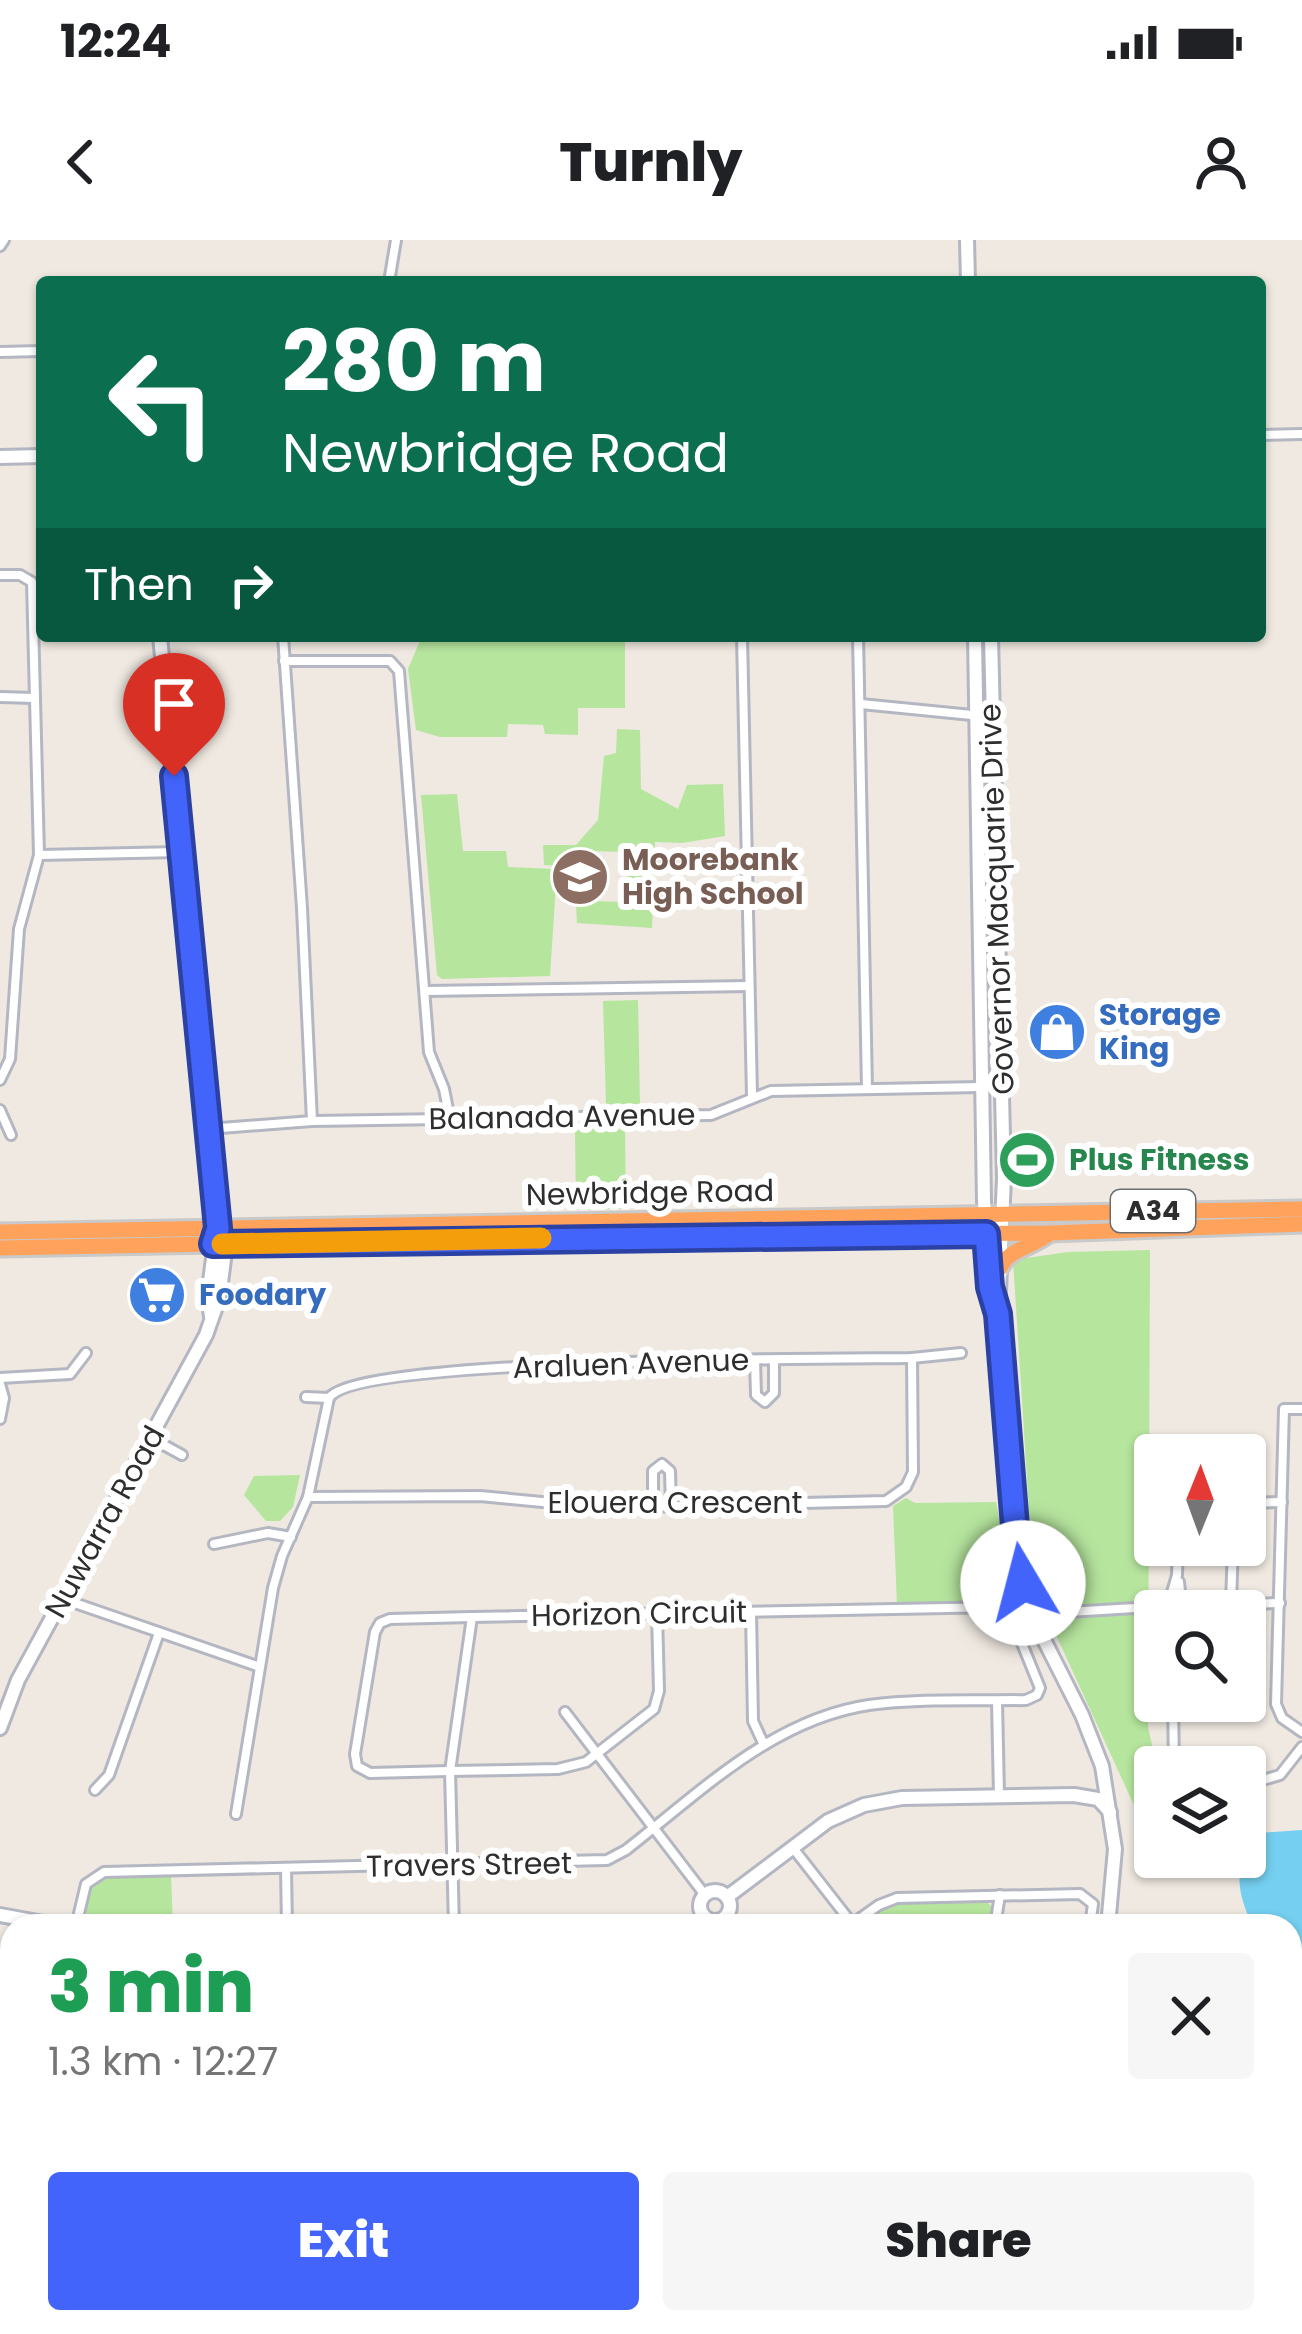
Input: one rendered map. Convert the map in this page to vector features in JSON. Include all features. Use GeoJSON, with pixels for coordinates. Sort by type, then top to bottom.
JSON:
{"type":"FeatureCollection","features":[{"type":"Feature","properties":{"kind":"highway","name":"Newbridge Road"},"geometry":{"type":"LineString","coordinates":[[0,1248],[985,1214],[1302,1209]]}},
{"type":"Feature","properties":{"kind":"highway","name":"Newbridge Road"},"geometry":{"type":"LineString","coordinates":[[0,1232],[219,1239],[993,1234],[1302,1224]]}},
{"type":"Feature","properties":{"kind":"highway"},"geometry":{"type":"LineString","coordinates":[[1000,1268],[1011,1253],[1040,1243],[1050,1233]]}},
{"type":"Feature","properties":{"kind":"street"},"geometry":{"type":"LineString","coordinates":[[390,276],[396,240]]}},
{"type":"Feature","properties":{"kind":"street"},"geometry":{"type":"LineString","coordinates":[[967,240],[968,276]]}},
{"type":"Feature","properties":{"kind":"street"},"geometry":{"type":"LineString","coordinates":[[0,352],[36,351]]}},
{"type":"Feature","properties":{"kind":"street"},"geometry":{"type":"LineString","coordinates":[[1266,435],[1302,434]]}},
{"type":"Feature","properties":{"kind":"street"},"geometry":{"type":"LineString","coordinates":[[0,457],[36,457]]}},
{"type":"Feature","properties":{"kind":"street"},"geometry":{"type":"LineString","coordinates":[[0,575],[20,575],[32,581],[38,855],[19,929],[10,1059],[0,1080]]}},
{"type":"Feature","properties":{"kind":"street","name":"Nuwarra Road"},"geometry":{"type":"LineString","coordinates":[[0,1728],[12,1693],[189,1370],[212,1316],[208,1297],[219,1239],[161,642]]}},
{"type":"Feature","properties":{"kind":"street"},"geometry":{"type":"LineString","coordinates":[[283,642],[312,1121]]}},
{"type":"Feature","properties":{"kind":"street"},"geometry":{"type":"LineString","coordinates":[[742,642],[752,1097]]}},
{"type":"Feature","properties":{"kind":"street"},"geometry":{"type":"LineString","coordinates":[[858,642],[867,1089]]}},
{"type":"Feature","properties":{"kind":"street","name":"Governor Macquarie Drive"},"geometry":{"type":"LineString","coordinates":[[975,642],[985,1214],[993,1234]]}},
{"type":"Feature","properties":{"kind":"street","name":"Governor Macquarie Drive"},"geometry":{"type":"LineString","coordinates":[[991,642],[1004,1214],[993,1234]]}},
{"type":"Feature","properties":{"kind":"street"},"geometry":{"type":"LineString","coordinates":[[284,661],[390,661],[400,670],[429,1052],[450,1119]]}},
{"type":"Feature","properties":{"kind":"street"},"geometry":{"type":"LineString","coordinates":[[0,697],[35,698]]}},
{"type":"Feature","properties":{"kind":"street"},"geometry":{"type":"LineString","coordinates":[[861,704],[992,717]]}},
{"type":"Feature","properties":{"kind":"street"},"geometry":{"type":"LineString","coordinates":[[38,855],[182,852]]}},
{"type":"Feature","properties":{"kind":"street"},"geometry":{"type":"LineString","coordinates":[[425,991],[749,986]]}},
{"type":"Feature","properties":{"kind":"street","name":"Balanada Avenue"},"geometry":{"type":"LineString","coordinates":[[208,1129],[312,1121],[711,1115],[771,1091],[983,1087]]}},
{"type":"Feature","properties":{"kind":"street"},"geometry":{"type":"LineString","coordinates":[[0,1110],[11,1135]]}},
{"type":"Feature","properties":{"kind":"street"},"geometry":{"type":"LineString","coordinates":[[993,1234],[1000,1268],[998,1314],[1018,1560],[1033,1618],[1102,1766],[1113,1819],[1109,1914]]}},
{"type":"Feature","properties":{"kind":"street"},"geometry":{"type":"LineString","coordinates":[[993,1234],[990,1287],[998,1314]]}},
{"type":"Feature","properties":{"kind":"street"},"geometry":{"type":"LineString","coordinates":[[0,1419],[4,1398],[0,1381],[70,1374],[86,1353]]}},
{"type":"Feature","properties":{"kind":"street","name":"Araluen Avenue"},"geometry":{"type":"LineString","coordinates":[[306,1397],[329,1398],[335,1390],[355,1385],[518,1367],[961,1353]]}},
{"type":"Feature","properties":{"kind":"street","name":"Elouera Crescent"},"geometry":{"type":"LineString","coordinates":[[308,1497],[455,1495],[579,1507],[894,1498],[910,1480],[914,1461],[912,1358]]}},
{"type":"Feature","properties":{"kind":"street"},"geometry":{"type":"LineString","coordinates":[[755,1360],[756,1394],[765,1402],[774,1393],[774,1360]]}},
{"type":"Feature","properties":{"kind":"street"},"geometry":{"type":"LineString","coordinates":[[236,1814],[273,1588],[308,1497],[329,1398]]}},
{"type":"Feature","properties":{"kind":"street"},"geometry":{"type":"LineString","coordinates":[[1302,1408],[1284,1409],[1276,1704],[1282,1718],[1302,1732]]}},
{"type":"Feature","properties":{"kind":"street"},"geometry":{"type":"LineString","coordinates":[[152,1438],[182,1455]]}},
{"type":"Feature","properties":{"kind":"street"},"geometry":{"type":"LineString","coordinates":[[653,1507],[653,1471],[660,1464],[670,1471],[671,1507]]}},
{"type":"Feature","properties":{"kind":"street"},"geometry":{"type":"LineString","coordinates":[[1266,1502],[1282,1502]]}},
{"type":"Feature","properties":{"kind":"street"},"geometry":{"type":"LineString","coordinates":[[214,1544],[268,1533],[291,1538]]}},
{"type":"Feature","properties":{"kind":"street"},"geometry":{"type":"LineString","coordinates":[[1177,1566],[1179,1590]]}},
{"type":"Feature","properties":{"kind":"street"},"geometry":{"type":"LineString","coordinates":[[1231,1566],[1228,1605],[1280,1604]]}},
{"type":"Feature","properties":{"kind":"street"},"geometry":{"type":"LineString","coordinates":[[1172,1590],[1177,1575]]}},
{"type":"Feature","properties":{"kind":"street"},"geometry":{"type":"LineString","coordinates":[[63,1599],[260,1667]]}},
{"type":"Feature","properties":{"kind":"street","name":"Horizon Circuit"},"geometry":{"type":"LineString","coordinates":[[450,1772],[366,1772],[357,1766],[355,1754],[377,1625],[390,1618],[1004,1608],[1040,1688],[1030,1699],[997,1701]]}},
{"type":"Feature","properties":{"kind":"street"},"geometry":{"type":"LineString","coordinates":[[1105,1611],[1134,1609]]}},
{"type":"Feature","properties":{"kind":"street"},"geometry":{"type":"LineString","coordinates":[[1033,1618],[1074,1611],[1134,1613]]}},
{"type":"Feature","properties":{"kind":"street"},"geometry":{"type":"LineString","coordinates":[[751,1612],[753,1721],[764,1745]]}},
{"type":"Feature","properties":{"kind":"street"},"geometry":{"type":"LineString","coordinates":[[450,1772],[568,1768],[598,1754],[645,1718],[657,1703],[657,1613]]}},
{"type":"Feature","properties":{"kind":"street"},"geometry":{"type":"LineString","coordinates":[[453,1914],[450,1772],[472,1617]]}},
{"type":"Feature","properties":{"kind":"street"},"geometry":{"type":"LineString","coordinates":[[95,1790],[109,1774],[159,1633]]}},
{"type":"Feature","properties":{"kind":"street"},"geometry":{"type":"LineString","coordinates":[[997,1701],[999,1796]]}},
{"type":"Feature","properties":{"kind":"street","name":"Travers Street"},"geometry":{"type":"LineString","coordinates":[[79,1914],[86,1884],[104,1872],[597,1862],[617,1856],[764,1745],[802,1724],[854,1708],[997,1701]]}},
{"type":"Feature","properties":{"kind":"street"},"geometry":{"type":"LineString","coordinates":[[565,1712],[705,1895]]}},
{"type":"Feature","properties":{"kind":"street"},"geometry":{"type":"LineString","coordinates":[[1266,1779],[1280,1775],[1302,1747]]}},
{"type":"Feature","properties":{"kind":"street"},"geometry":{"type":"LineString","coordinates":[[1074,1795],[1096,1787],[1102,1766]]}},
{"type":"Feature","properties":{"kind":"street"},"geometry":{"type":"LineString","coordinates":[[727,1897],[828,1820],[864,1805],[902,1798],[1074,1795],[1098,1799],[1113,1819]]}},
{"type":"Feature","properties":{"kind":"street"},"geometry":{"type":"LineString","coordinates":[[793,1846],[845,1914]]}},
{"type":"Feature","properties":{"kind":"street"},"geometry":{"type":"LineString","coordinates":[[286,1868],[287,1914]]}},
{"type":"Feature","properties":{"kind":"street"},"geometry":{"type":"LineString","coordinates":[[705,1895],[719,1892],[727,1897],[729,1914]]}},
{"type":"Feature","properties":{"kind":"street"},"geometry":{"type":"LineString","coordinates":[[867,1914],[897,1898],[1080,1894],[1090,1898],[1093,1914]]}},
{"type":"Feature","properties":{"kind":"street"},"geometry":{"type":"LineString","coordinates":[[703,1914],[705,1895]]}},
{"type":"Feature","properties":{"kind":"street"},"geometry":{"type":"LineString","coordinates":[[997,1914],[1000,1895]]}},
{"type":"Feature","properties":{"kind":"green space"},"geometry":{"type":"Polygon","coordinates":[[[419,642],[625,642],[625,708],[578,708],[578,735],[545,734],[543,725],[508,724],[507,737],[440,737],[416,730],[408,669],[419,642]]]}},
{"type":"Feature","properties":{"kind":"green space"},"geometry":{"type":"Polygon","coordinates":[[[617,729],[640,730],[641,789],[678,809],[687,785],[723,784],[725,836],[655,842],[652,928],[577,923],[574,867],[544,865],[543,845],[576,845],[598,820],[604,756],[616,753],[617,729]],[[591,851],[590,901],[626,902],[628,852],[591,851]]]}},
{"type":"Feature","properties":{"kind":"green space"},"geometry":{"type":"Polygon","coordinates":[[[457,794],[463,851],[506,851],[508,867],[557,869],[550,976],[442,979],[437,975],[421,795],[457,794]]]}},
{"type":"Feature","properties":{"kind":"green space"},"geometry":{"type":"Polygon","coordinates":[[[638,1000],[640,1104],[606,1104],[603,1001],[638,1000]]]}},
{"type":"Feature","properties":{"kind":"green space"},"geometry":{"type":"Polygon","coordinates":[[[625,1128],[626,1209],[576,1210],[575,1130],[625,1128]]]}},
{"type":"Feature","properties":{"kind":"green space"},"geometry":{"type":"Polygon","coordinates":[[[1150,1250],[1149,1434],[1134,1434],[1134,1566],[1149,1566],[1149,1590],[1134,1590],[1134,1722],[1148,1722],[1152,1746],[1134,1746],[1134,1805],[1034,1587],[1013,1260],[1068,1252],[1150,1250]]]}},
{"type":"Feature","properties":{"kind":"green space"},"geometry":{"type":"Polygon","coordinates":[[[300,1475],[293,1507],[280,1521],[266,1521],[244,1495],[254,1476],[300,1475]]]}},
{"type":"Feature","properties":{"kind":"green space"},"geometry":{"type":"Polygon","coordinates":[[[906,1498],[915,1503],[996,1502],[1016,1610],[999,1603],[897,1605],[893,1506],[906,1498]]]}},
{"type":"Feature","properties":{"kind":"green space"},"geometry":{"type":"Polygon","coordinates":[[[171,1875],[173,1914],[86,1914],[88,1893],[100,1878],[171,1875]]]}},
{"type":"Feature","properties":{"kind":"green space"},"geometry":{"type":"Polygon","coordinates":[[[984,1900],[994,1908],[992,1914],[876,1914],[901,1902],[984,1900]]]}},
{"type":"Feature","properties":{"kind":"water"},"geometry":{"type":"Polygon","coordinates":[[[1302,1830],[1302,1914],[1248,1914],[1240,1878],[1266,1878],[1266,1833],[1302,1830]]]}},
{"type":"Feature","properties":{"kind":"slow traffic"},"geometry":{"type":"LineString","coordinates":[[222,1244],[541,1238]]}},
{"type":"Feature","properties":{"kind":"place","name":"Moorebank High School"},"geometry":{"type":"Point","coordinates":[580,877]}},
{"type":"Feature","properties":{"kind":"place","name":"Storage King"},"geometry":{"type":"Point","coordinates":[1057,1032]}},
{"type":"Feature","properties":{"kind":"place","name":"Plus Fitness"},"geometry":{"type":"Point","coordinates":[1027,1160]}},
{"type":"Feature","properties":{"kind":"place","name":"Foodary"},"geometry":{"type":"Point","coordinates":[157,1295]}},
{"type":"Feature","properties":{"kind":"route"},"geometry":{"type":"LineString","coordinates":[[174,776],[218,1228],[213,1244],[986,1234],[1023,1583]]}}]}
